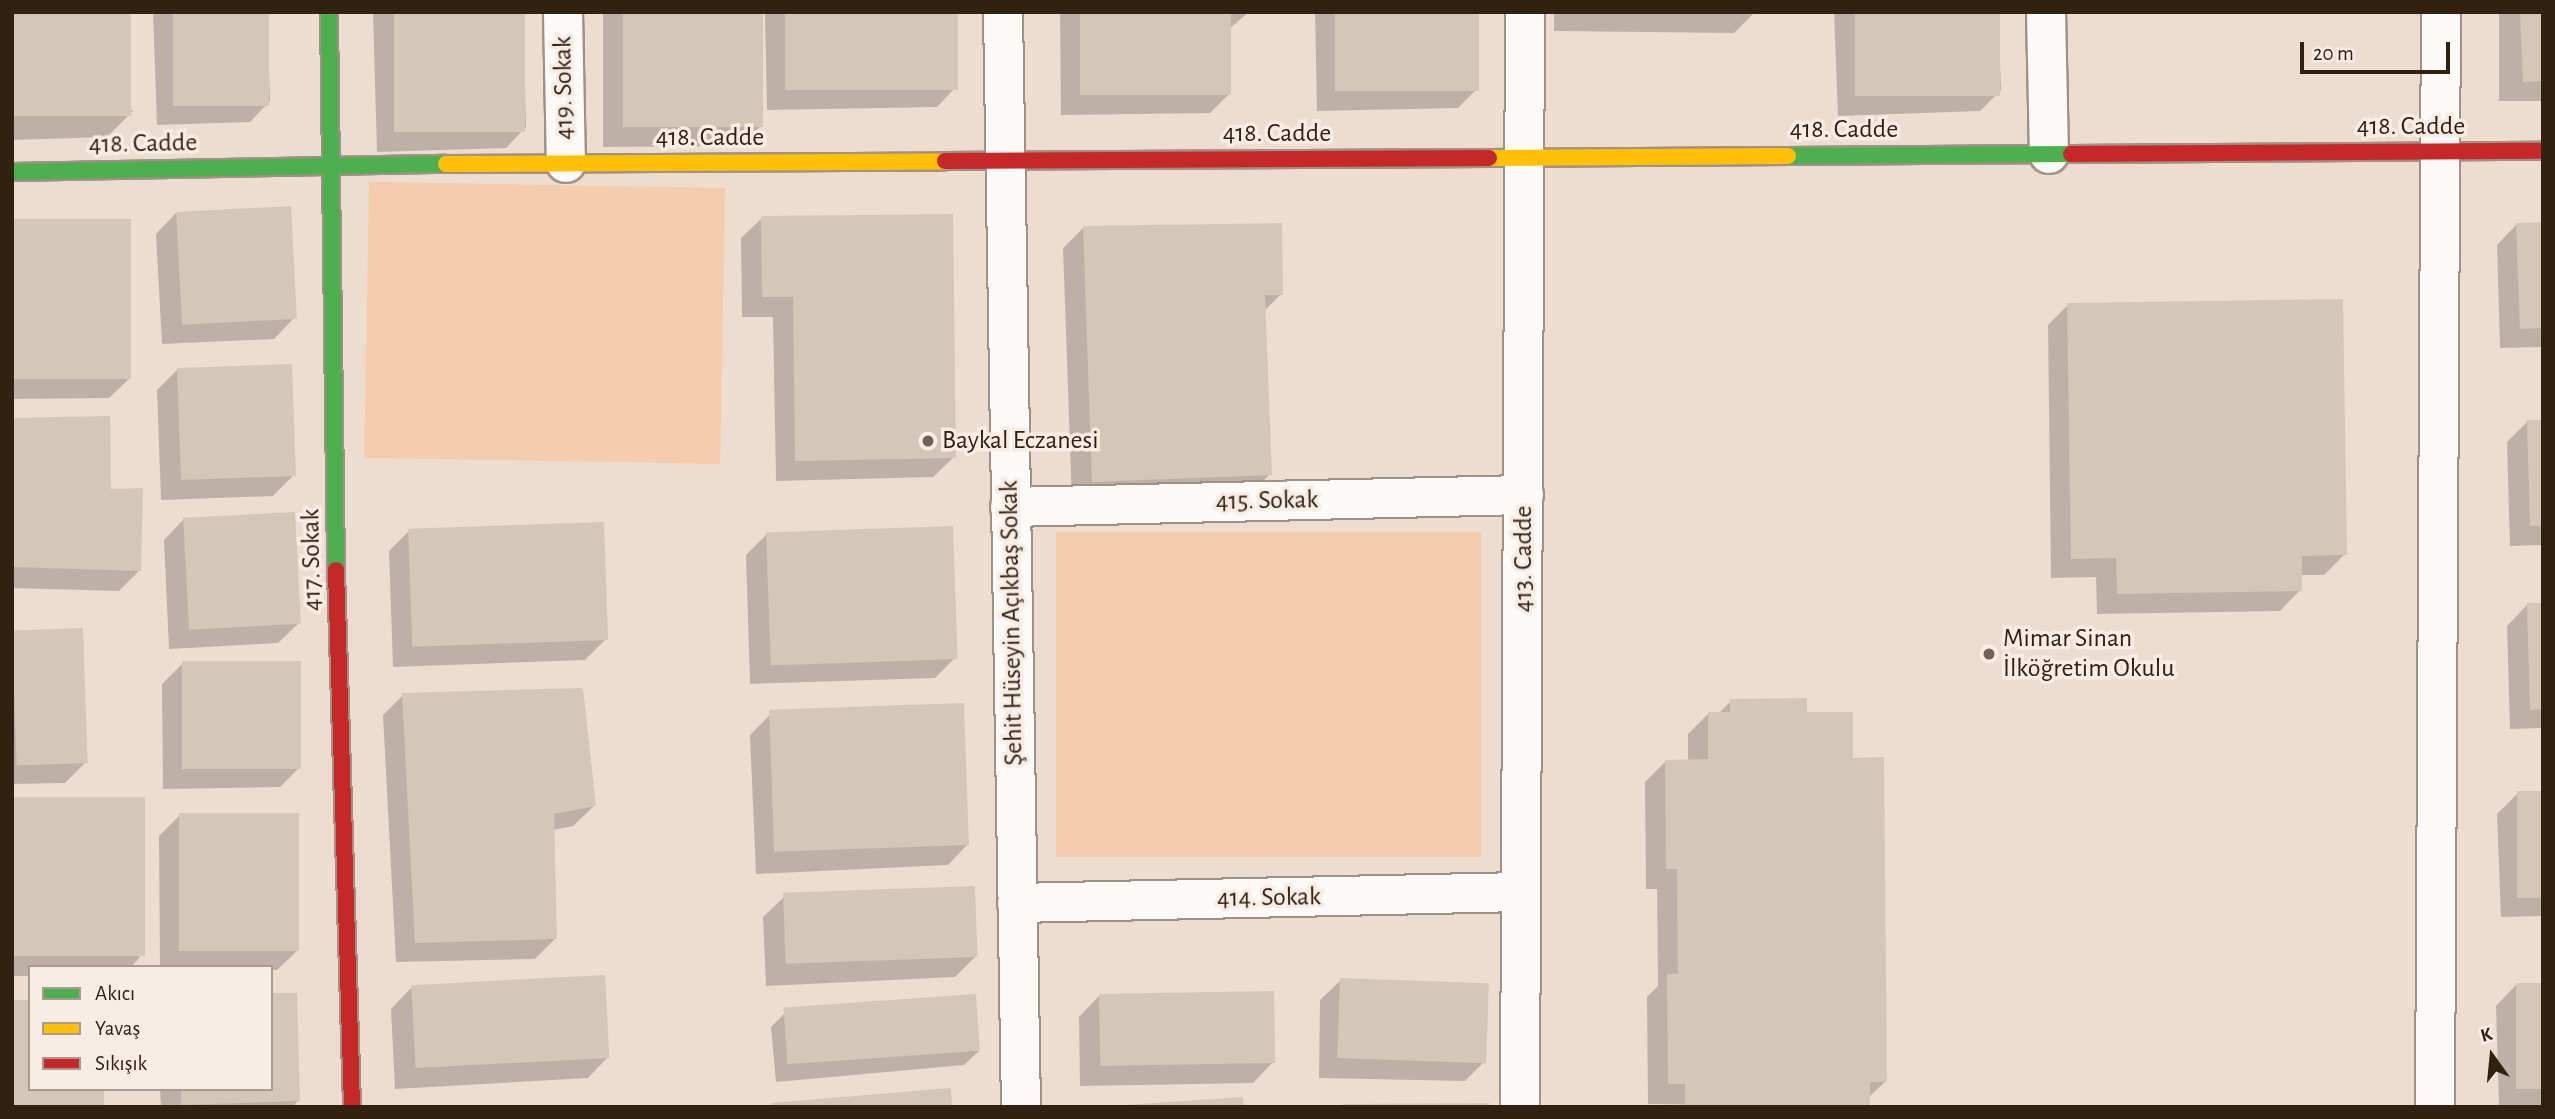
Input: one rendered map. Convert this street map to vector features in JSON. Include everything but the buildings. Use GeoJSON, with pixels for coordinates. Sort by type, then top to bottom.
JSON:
{"type":"FeatureCollection","features":[{"type":"Feature","properties":{"kind":"street","name":"417. Sokak"},"geometry":{"type":"LineString","coordinates":[[329,12],[336,568],[352,1107]]}},
{"type":"Feature","properties":{"kind":"street","name":"419. Sokak"},"geometry":{"type":"LineString","coordinates":[[563,12],[565,163]]}},
{"type":"Feature","properties":{"kind":"street","name":"Şehit Hüseyin Açıkbaş Sokak"},"geometry":{"type":"LineString","coordinates":[[1003,12],[1021,1107]]}},
{"type":"Feature","properties":{"kind":"street","name":"413. Cadde"},"geometry":{"type":"LineString","coordinates":[[1520,1107],[1527,157],[1525,12]]}},
{"type":"Feature","properties":{"kind":"street"},"geometry":{"type":"LineString","coordinates":[[2046,12],[2049,153]]}},
{"type":"Feature","properties":{"kind":"street"},"geometry":{"type":"LineString","coordinates":[[2435,1107],[2441,12]]}},
{"type":"Feature","properties":{"kind":"street","name":"418. Cadde"},"geometry":{"type":"LineString","coordinates":[[12,172],[331,164],[2543,151]]}},
{"type":"Feature","properties":{"kind":"street","name":"415. Sokak"},"geometry":{"type":"LineString","coordinates":[[1010,507],[1524,495]]}},
{"type":"Feature","properties":{"kind":"street","name":"414. Sokak"},"geometry":{"type":"LineString","coordinates":[[1017,903],[1521,892]]}},
{"type":"Feature","properties":{"kind":"shaded area"},"geometry":{"type":"Polygon","coordinates":[[[369,182],[725,188],[720,464],[364,458],[369,182]]]}},
{"type":"Feature","properties":{"kind":"shaded area"},"geometry":{"type":"Polygon","coordinates":[[[1056,532],[1481,532],[1481,857],[1056,857],[1056,532]]]}},
{"type":"Feature","properties":{"kind":"traffic: fast"},"geometry":{"type":"LineString","coordinates":[[329,12],[336,570]]}},
{"type":"Feature","properties":{"kind":"traffic: fast"},"geometry":{"type":"LineString","coordinates":[[1788,156],[2071,154]]}},
{"type":"Feature","properties":{"kind":"traffic: fast"},"geometry":{"type":"LineString","coordinates":[[12,172],[446,164]]}},
{"type":"Feature","properties":{"kind":"traffic: slow"},"geometry":{"type":"LineString","coordinates":[[1489,158],[1788,156]]}},
{"type":"Feature","properties":{"kind":"traffic: slow"},"geometry":{"type":"LineString","coordinates":[[446,164],[945,161]]}},
{"type":"Feature","properties":{"kind":"traffic: jam"},"geometry":{"type":"LineString","coordinates":[[2071,154],[2543,151]]}},
{"type":"Feature","properties":{"kind":"traffic: jam"},"geometry":{"type":"LineString","coordinates":[[945,161],[1489,158]]}},
{"type":"Feature","properties":{"kind":"traffic: jam"},"geometry":{"type":"LineString","coordinates":[[336,570],[352,1107]]}},
{"type":"Feature","properties":{"kind":"place","name":"Baykal Eczanesi"},"geometry":{"type":"Point","coordinates":[928,441]}},
{"type":"Feature","properties":{"kind":"place","name":"Mimar Sinan İlköğretim Okulu"},"geometry":{"type":"Point","coordinates":[1989,654]}}]}
